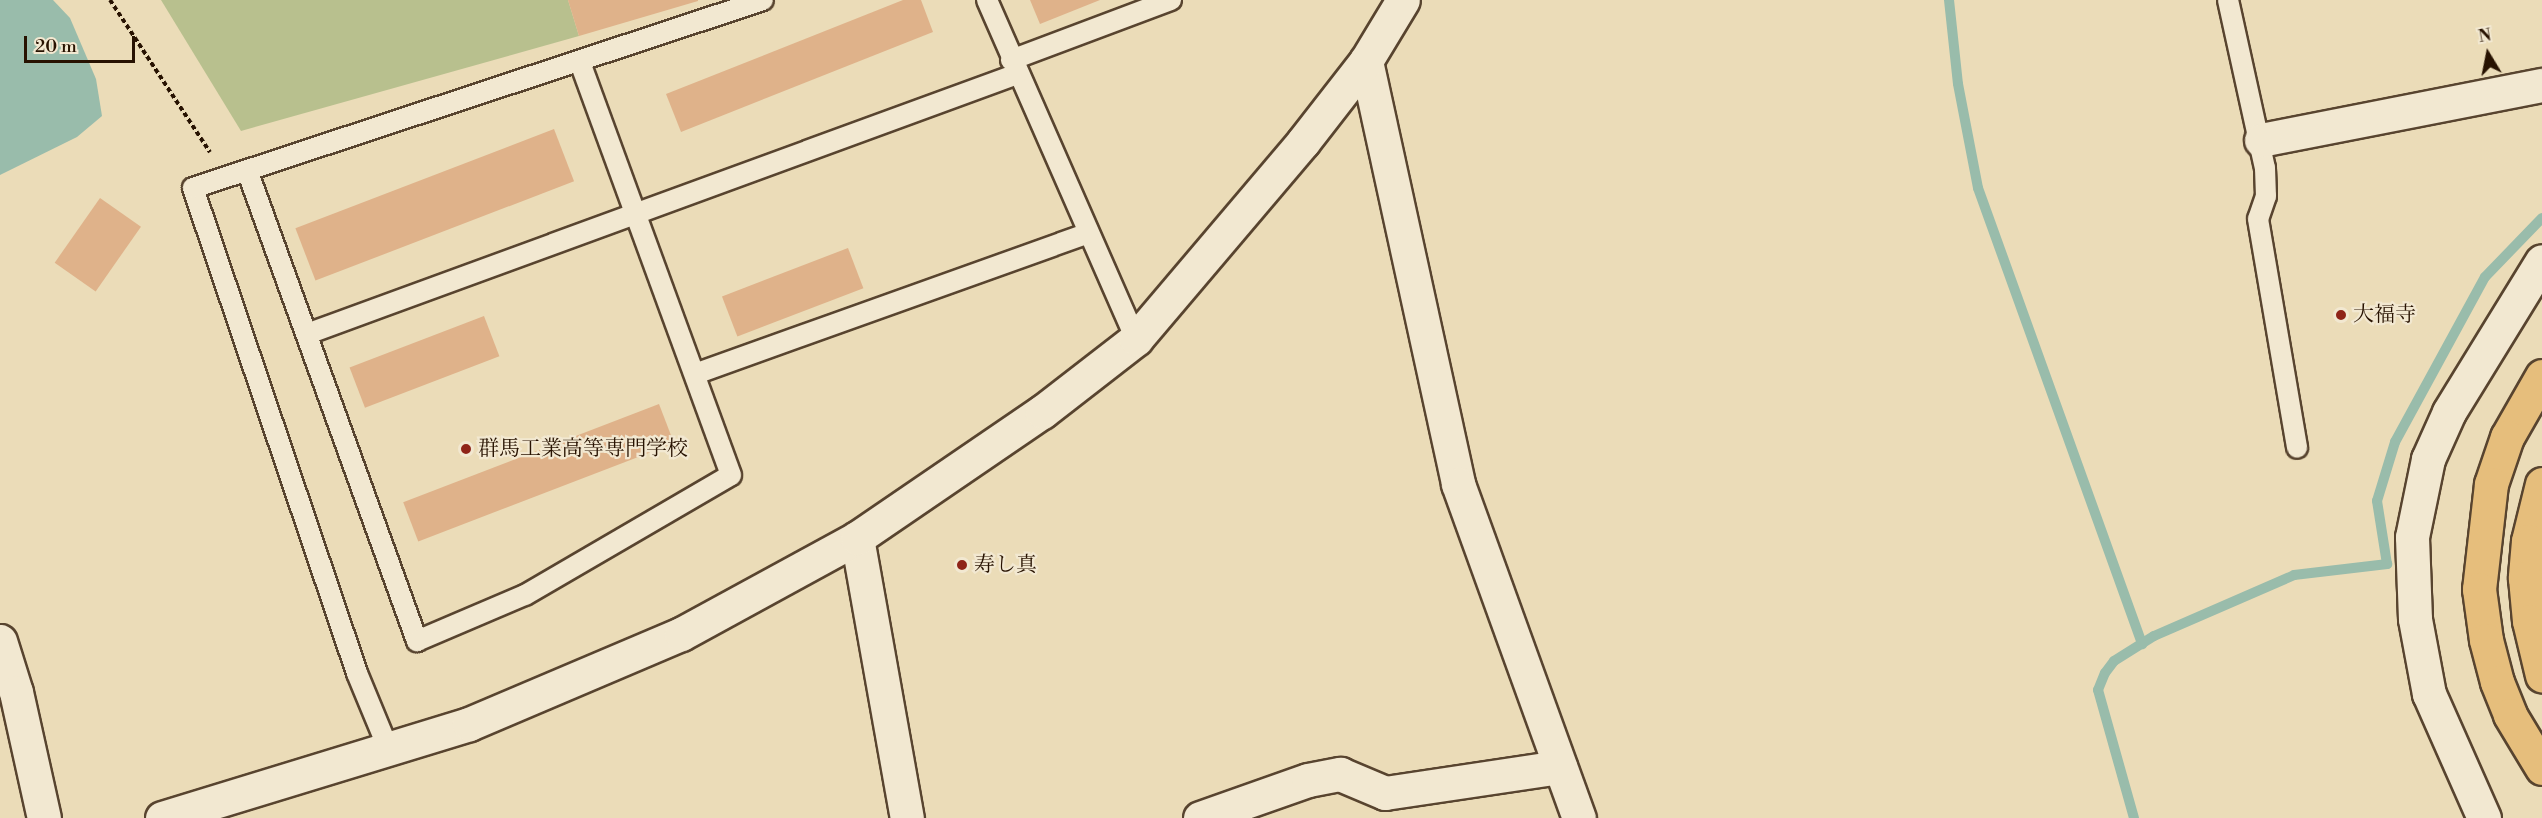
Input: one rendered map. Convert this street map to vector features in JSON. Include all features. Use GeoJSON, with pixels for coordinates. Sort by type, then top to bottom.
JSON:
{"type":"FeatureCollection","features":[{"type":"Feature","properties":{"kind":"highway"},"geometry":{"type":"LineString","coordinates":[[2542,376],[2507,437],[2491,484],[2479,589],[2486,640],[2497,682],[2520,734],[2542,768]]}},
{"type":"Feature","properties":{"kind":"highway"},"geometry":{"type":"LineString","coordinates":[[2542,484],[2528,541],[2525,578],[2529,621],[2542,675]]}},
{"type":"Feature","properties":{"kind":"street"},"geometry":{"type":"LineString","coordinates":[[162,818],[469,724],[681,634],[858,538],[1042,412],[1136,339],[1303,142],[1366,61],[1403,0]]}},
{"type":"Feature","properties":{"kind":"street"},"geometry":{"type":"LineString","coordinates":[[1366,61],[1458,484],[1579,818]]}},
{"type":"Feature","properties":{"kind":"street"},"geometry":{"type":"LineString","coordinates":[[2260,140],[2542,85]]}},
{"type":"Feature","properties":{"kind":"street"},"geometry":{"type":"LineString","coordinates":[[2484,818],[2429,694],[2415,619],[2412,537],[2428,459],[2449,411],[2542,261]]}},
{"type":"Feature","properties":{"kind":"street"},"geometry":{"type":"LineString","coordinates":[[858,538],[907,818]]}},
{"type":"Feature","properties":{"kind":"street"},"geometry":{"type":"LineString","coordinates":[[0,641],[16,692],[44,818]]}},
{"type":"Feature","properties":{"kind":"street"},"geometry":{"type":"LineString","coordinates":[[1200,818],[1308,780],[1340,774],[1385,793],[1560,767]]}},
{"type":"Feature","properties":{"kind":"lane"},"geometry":{"type":"LineString","coordinates":[[388,748],[357,673],[193,188],[581,64],[764,0]]}},
{"type":"Feature","properties":{"kind":"lane"},"geometry":{"type":"LineString","coordinates":[[987,0],[1014,67],[1136,339]]}},
{"type":"Feature","properties":{"kind":"lane"},"geometry":{"type":"LineString","coordinates":[[307,334],[639,216],[1014,67],[1171,0]]}},
{"type":"Feature","properties":{"kind":"lane"},"geometry":{"type":"LineString","coordinates":[[2228,0],[2260,140],[2266,196],[2258,219],[2297,448]]}},
{"type":"Feature","properties":{"kind":"lane"},"geometry":{"type":"LineString","coordinates":[[247,170],[417,641],[525,595],[731,475],[639,216],[581,64]]}},
{"type":"Feature","properties":{"kind":"lane"},"geometry":{"type":"LineString","coordinates":[[695,374],[1088,233]]}},
{"type":"Feature","properties":{"kind":"path"},"geometry":{"type":"LineString","coordinates":[[110,0],[226,177]]}},
{"type":"Feature","properties":{"kind":"green space"},"geometry":{"type":"Polygon","coordinates":[[[161,0],[568,0],[579,36],[241,131],[161,0]]]}},
{"type":"Feature","properties":{"kind":"shaded area"},"geometry":{"type":"Polygon","coordinates":[[[0,0],[53,0],[70,18],[96,79],[102,116],[77,137],[0,175],[0,0]]]}},
{"type":"Feature","properties":{"kind":"building"},"geometry":{"type":"Polygon","coordinates":[[[568,0],[698,0],[698,1],[579,36],[568,0]]]}},
{"type":"Feature","properties":{"kind":"building"},"geometry":{"type":"Polygon","coordinates":[[[903,0],[921,0],[933,32],[681,132],[666,94],[903,0]]]}},
{"type":"Feature","properties":{"kind":"building"},"geometry":{"type":"Polygon","coordinates":[[[1030,0],[1100,0],[1040,24],[1030,0]]]}},
{"type":"Feature","properties":{"kind":"building"},"geometry":{"type":"Polygon","coordinates":[[[554,129],[574,181],[315,281],[295,228],[554,129]]]}},
{"type":"Feature","properties":{"kind":"building"},"geometry":{"type":"Polygon","coordinates":[[[100,198],[141,227],[96,291],[55,263],[100,198]]]}},
{"type":"Feature","properties":{"kind":"building"},"geometry":{"type":"Polygon","coordinates":[[[848,248],[863,288],[737,337],[722,296],[848,248]]]}},
{"type":"Feature","properties":{"kind":"building"},"geometry":{"type":"Polygon","coordinates":[[[484,316],[499,356],[365,408],[350,368],[484,316]]]}},
{"type":"Feature","properties":{"kind":"building"},"geometry":{"type":"Polygon","coordinates":[[[659,404],[674,443],[418,541],[403,502],[659,404]]]}},
{"type":"Feature","properties":{"kind":"waterway"},"geometry":{"type":"LineString","coordinates":[[1949,0],[1958,84],[1978,188],[2142,644]]}},
{"type":"Feature","properties":{"kind":"waterway"},"geometry":{"type":"LineString","coordinates":[[2134,818],[2098,690],[2105,673],[2114,661],[2154,636],[2294,575],[2387,564],[2377,501],[2395,442],[2485,277],[2542,218]]}},
{"type":"Feature","properties":{"kind":"place","name":"大福寺"},"geometry":{"type":"Point","coordinates":[2341,315]}},
{"type":"Feature","properties":{"kind":"place","name":"群馬工業高等専門学校"},"geometry":{"type":"Point","coordinates":[466,449]}},
{"type":"Feature","properties":{"kind":"place","name":"寿し真"},"geometry":{"type":"Point","coordinates":[962,565]}}]}
